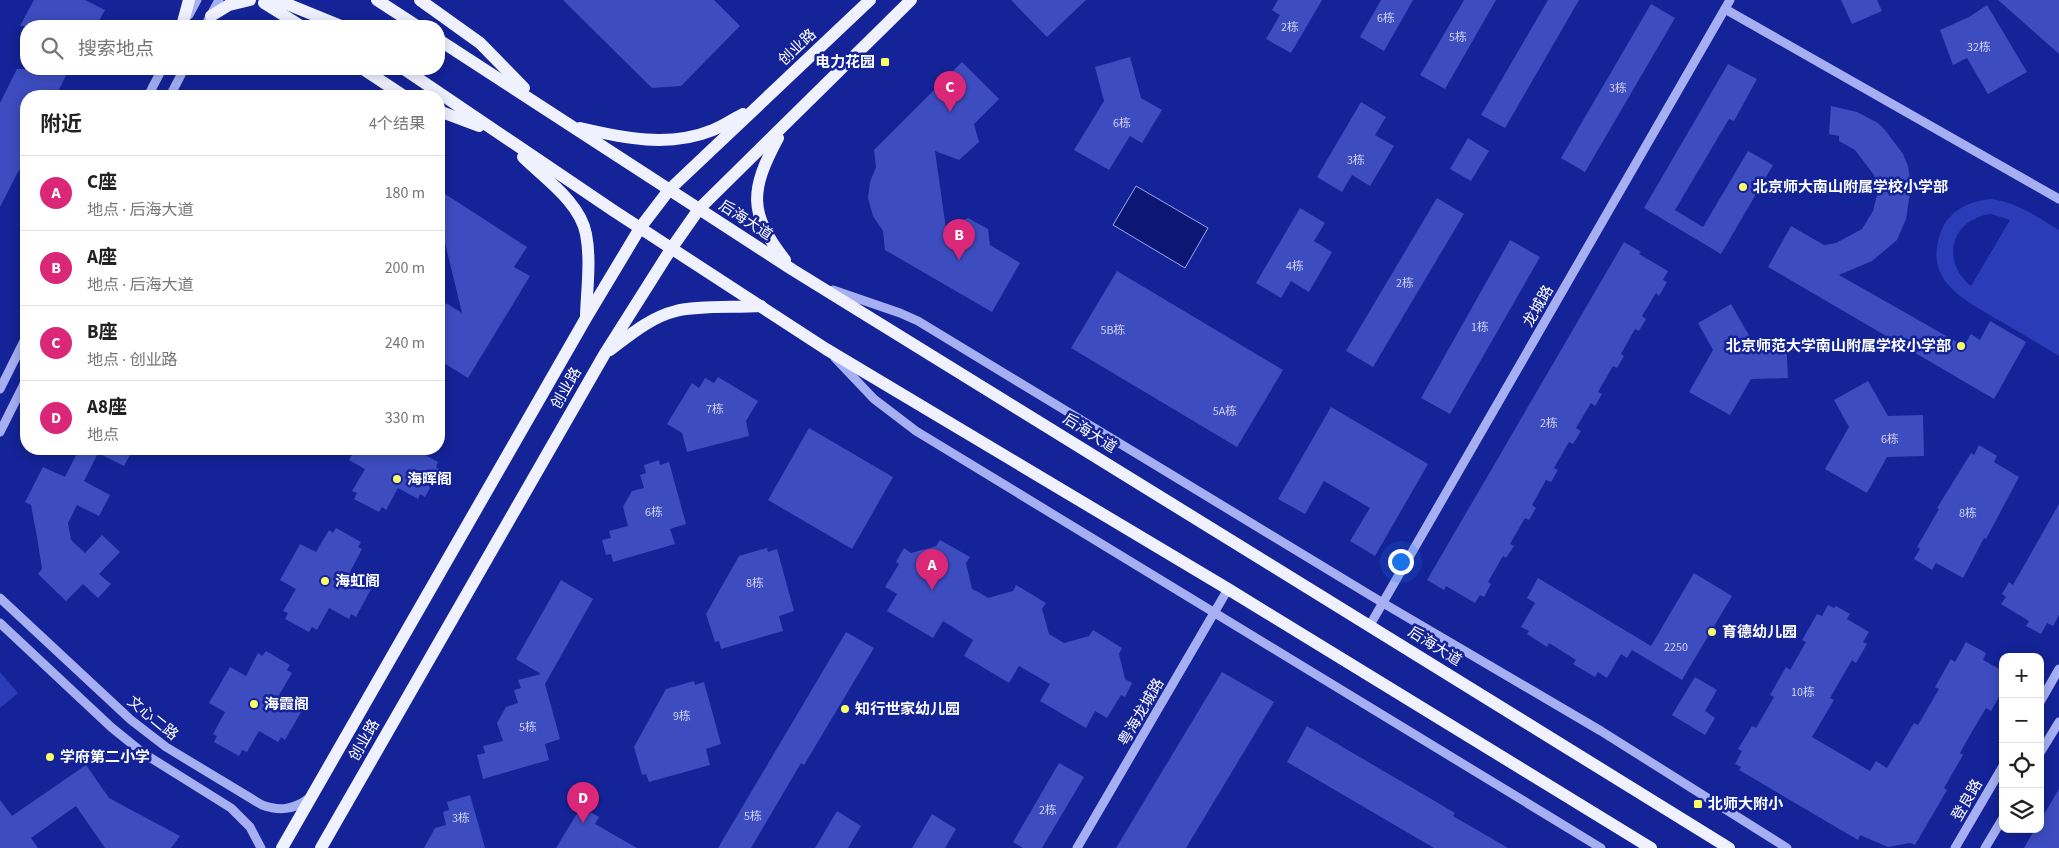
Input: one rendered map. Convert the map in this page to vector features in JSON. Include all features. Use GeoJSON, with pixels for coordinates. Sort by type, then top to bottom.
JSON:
{"type":"FeatureCollection","features":[{"type":"Feature","properties":{"kind":"main road"},"geometry":{"type":"LineString","coordinates":[[184,20],[189,0]]}},
{"type":"Feature","properties":{"kind":"main road"},"geometry":{"type":"LineString","coordinates":[[209,20],[229,4],[250,0]]}},
{"type":"Feature","properties":{"kind":"main road"},"geometry":{"type":"LineString","coordinates":[[260,0],[292,20]]}},
{"type":"Feature","properties":{"kind":"main road"},"geometry":{"type":"LineString","coordinates":[[265,0],[287,4],[326,20]]}},
{"type":"Feature","properties":{"kind":"main road"},"geometry":{"type":"LineString","coordinates":[[303,0],[332,20]]}},
{"type":"Feature","properties":{"kind":"main road"},"geometry":{"type":"LineString","coordinates":[[377,0],[408,20]]}},
{"type":"Feature","properties":{"kind":"main road"},"geometry":{"type":"LineString","coordinates":[[420,0],[480,43],[539,105]]}},
{"type":"Feature","properties":{"kind":"main road","name":"创业路"},"geometry":{"type":"LineString","coordinates":[[282,848],[586,318],[640,228],[669,190],[870,0]]}},
{"type":"Feature","properties":{"kind":"main road","name":"创业路"},"geometry":{"type":"LineString","coordinates":[[321,848],[604,355],[670,248],[699,209],[912,0]]}},
{"type":"Feature","properties":{"kind":"main road","name":"后海大道"},"geometry":{"type":"LineString","coordinates":[[445,44],[793,270],[1729,848]]}},
{"type":"Feature","properties":{"kind":"main road"},"geometry":{"type":"LineString","coordinates":[[371,75],[395,90]]}},
{"type":"Feature","properties":{"kind":"main road"},"geometry":{"type":"LineString","coordinates":[[413,75],[435,90]]}},
{"type":"Feature","properties":{"kind":"main road"},"geometry":{"type":"LineString","coordinates":[[445,97],[670,248],[826,349],[1228,590],[1651,848]]}},
{"type":"Feature","properties":{"kind":"main road"},"geometry":{"type":"LineString","coordinates":[[570,126],[627,139],[669,139],[712,130],[759,106]]}},
{"type":"Feature","properties":{"kind":"main road"},"geometry":{"type":"LineString","coordinates":[[445,113],[497,132],[567,200],[581,220],[586,233],[586,318]]}},
{"type":"Feature","properties":{"kind":"main road"},"geometry":{"type":"LineString","coordinates":[[784,127],[763,166],[757,188],[756,206],[767,237],[793,270]]}},
{"type":"Feature","properties":{"kind":"main road"},"geometry":{"type":"LineString","coordinates":[[604,355],[636,330],[656,318],[676,311],[761,306]]}},
{"type":"Feature","properties":{"kind":"street"},"geometry":{"type":"LineString","coordinates":[[186,20],[197,0]]}},
{"type":"Feature","properties":{"kind":"street"},"geometry":{"type":"LineString","coordinates":[[209,20],[219,0]]}},
{"type":"Feature","properties":{"kind":"street","name":"龙城路"},"geometry":{"type":"LineString","coordinates":[[1370,625],[1730,0]]}},
{"type":"Feature","properties":{"kind":"street"},"geometry":{"type":"LineString","coordinates":[[1724,9],[2059,200]]}},
{"type":"Feature","properties":{"kind":"street"},"geometry":{"type":"LineString","coordinates":[[151,90],[159,75]]}},
{"type":"Feature","properties":{"kind":"street"},"geometry":{"type":"LineString","coordinates":[[173,90],[181,75]]}},
{"type":"Feature","properties":{"kind":"street"},"geometry":{"type":"LineString","coordinates":[[820,286],[918,321],[1383,603],[1601,731],[1788,848]]}},
{"type":"Feature","properties":{"kind":"street"},"geometry":{"type":"LineString","coordinates":[[0,389],[20,349]]}},
{"type":"Feature","properties":{"kind":"street"},"geometry":{"type":"LineString","coordinates":[[826,349],[874,399],[916,431],[1601,848]]}},
{"type":"Feature","properties":{"kind":"street"},"geometry":{"type":"LineString","coordinates":[[0,432],[20,392]]}},
{"type":"Feature","properties":{"kind":"street","name":"粤海龙城路"},"geometry":{"type":"LineString","coordinates":[[1076,848],[1228,590]]}},
{"type":"Feature","properties":{"kind":"street","name":"文心二路"},"geometry":{"type":"LineString","coordinates":[[0,598],[132,720],[166,747],[200,769],[274,810],[300,805],[312,796]]}},
{"type":"Feature","properties":{"kind":"street"},"geometry":{"type":"LineString","coordinates":[[0,623],[111,727],[151,758],[231,808],[250,827],[261,848]]}},
{"type":"Feature","properties":{"kind":"street"},"geometry":{"type":"LineString","coordinates":[[2042,698],[2059,669]]}},
{"type":"Feature","properties":{"kind":"street"},"geometry":{"type":"LineString","coordinates":[[2044,747],[2059,722]]}},
{"type":"Feature","properties":{"kind":"street","name":"登良路"},"geometry":{"type":"LineString","coordinates":[[1955,848],[1999,773]]}},
{"type":"Feature","properties":{"kind":"street"},"geometry":{"type":"LineString","coordinates":[[1985,848],[1999,825]]}},
{"type":"Feature","properties":{"kind":"shaded area"},"geometry":{"type":"Polygon","coordinates":[[[1136,186],[1208,228],[1185,268],[1113,225],[1136,186]]]}},
{"type":"Feature","properties":{"kind":"shaded area"},"geometry":{"type":"Polygon","coordinates":[[[1991,199],[2009,203],[2035,215],[2059,230],[2059,356],[1972,305],[1949,286],[1941,275],[1937,262],[1937,247],[1946,222],[1962,207],[1991,199]],[[1991,214],[1977,218],[1959,232],[1954,242],[1953,254],[1955,265],[1961,276],[1971,286],[2010,220],[1991,214]]]}},
{"type":"Feature","properties":{"kind":"shaded area"},"geometry":{"type":"Polygon","coordinates":[[[0,672],[18,693],[0,708],[0,672]]]}},
{"type":"Feature","properties":{"kind":"building"},"geometry":{"type":"Polygon","coordinates":[[[34,0],[85,0],[105,10],[99,20],[23,20],[34,0]]]}},
{"type":"Feature","properties":{"kind":"building"},"geometry":{"type":"Polygon","coordinates":[[[563,0],[714,0],[740,26],[681,86],[652,88],[563,0]]]}},
{"type":"Feature","properties":{"kind":"building"},"geometry":{"type":"Polygon","coordinates":[[[1011,0],[1086,0],[1047,37],[1011,0]]]}},
{"type":"Feature","properties":{"kind":"building"},"geometry":{"type":"Polygon","coordinates":[[[1278,0],[1322,0],[1291,53],[1266,39],[1280,15],[1272,10],[1278,0]]]}},
{"type":"Feature","properties":{"kind":"building"},"geometry":{"type":"Polygon","coordinates":[[[1381,0],[1413,0],[1384,51],[1360,37],[1381,0]]]}},
{"type":"Feature","properties":{"kind":"building"},"geometry":{"type":"Polygon","coordinates":[[[1464,0],[1496,0],[1445,89],[1420,75],[1464,0]]]}},
{"type":"Feature","properties":{"kind":"building"},"geometry":{"type":"Polygon","coordinates":[[[1548,0],[1579,0],[1505,128],[1481,115],[1548,0]]]}},
{"type":"Feature","properties":{"kind":"building"},"geometry":{"type":"Polygon","coordinates":[[[1841,0],[1877,0],[1882,11],[1852,24],[1841,0]]]}},
{"type":"Feature","properties":{"kind":"building"},"geometry":{"type":"Polygon","coordinates":[[[1998,0],[2059,0],[2059,54],[1998,0]]]}},
{"type":"Feature","properties":{"kind":"building"},"geometry":{"type":"Polygon","coordinates":[[[1651,4],[1675,18],[1585,172],[1561,158],[1651,4]]]}},
{"type":"Feature","properties":{"kind":"building"},"geometry":{"type":"Polygon","coordinates":[[[1987,5],[2027,72],[1988,94],[1967,58],[1953,65],[1940,30],[1969,17],[1987,5]]]}},
{"type":"Feature","properties":{"kind":"building"},"geometry":{"type":"Polygon","coordinates":[[[1130,57],[1141,98],[1162,110],[1142,143],[1130,136],[1109,170],[1074,150],[1104,101],[1095,67],[1130,57]]]}},
{"type":"Feature","properties":{"kind":"building"},"geometry":{"type":"Polygon","coordinates":[[[962,62],[999,99],[974,124],[979,142],[959,160],[935,151],[946,229],[968,218],[988,229],[990,245],[1020,263],[992,312],[885,250],[883,231],[873,216],[868,198],[870,182],[876,167],[874,150],[962,62]]]}},
{"type":"Feature","properties":{"kind":"building","name":"北京师大南山附属学校小学部"},"geometry":{"type":"Polygon","coordinates":[[[1728,64],[1757,79],[1734,121],[1729,119],[1675,210],[1703,227],[1748,151],[1773,165],[1721,254],[1644,208],[1728,64]]]}},
{"type":"Feature","properties":{"kind":"building"},"geometry":{"type":"Polygon","coordinates":[[[17,69],[20,69],[20,75],[66,75],[59,90],[20,90],[20,170],[0,207],[0,103],[17,69]]]}},
{"type":"Feature","properties":{"kind":"building"},"geometry":{"type":"Polygon","coordinates":[[[1361,102],[1386,117],[1375,135],[1394,146],[1370,186],[1352,175],[1342,192],[1317,177],[1361,102]]]}},
{"type":"Feature","properties":{"kind":"building"},"geometry":{"type":"Polygon","coordinates":[[[1831,106],[1857,112],[1878,123],[1885,130],[1903,154],[1908,166],[1911,186],[1906,219],[1897,240],[1872,261],[1839,275],[1964,346],[1971,334],[1980,340],[1990,321],[2026,342],[1994,399],[1768,267],[1791,226],[1824,245],[1836,243],[1862,229],[1873,211],[1878,191],[1874,175],[1855,150],[1839,141],[1839,136],[1829,134],[1831,106]]]}},
{"type":"Feature","properties":{"kind":"building"},"geometry":{"type":"Polygon","coordinates":[[[1468,138],[1489,151],[1471,181],[1450,169],[1468,138]]]}},
{"type":"Feature","properties":{"kind":"building"},"geometry":{"type":"Polygon","coordinates":[[[445,194],[527,247],[514,267],[530,276],[468,378],[445,364],[445,305],[446,303],[462,313],[445,243],[445,194]]]}},
{"type":"Feature","properties":{"kind":"building"},"geometry":{"type":"Polygon","coordinates":[[[1437,198],[1464,214],[1373,367],[1346,351],[1437,198]]]}},
{"type":"Feature","properties":{"kind":"building"},"geometry":{"type":"Polygon","coordinates":[[[1300,208],[1325,223],[1314,241],[1332,252],[1309,292],[1291,281],[1281,298],[1256,283],[1300,208]]]}},
{"type":"Feature","properties":{"kind":"building"},"geometry":{"type":"Polygon","coordinates":[[[1510,240],[1540,257],[1450,414],[1421,398],[1510,240]]]}},
{"type":"Feature","properties":{"kind":"building"},"geometry":{"type":"Polygon","coordinates":[[[1624,242],[1641,252],[1639,254],[1668,271],[1663,280],[1667,282],[1659,296],[1656,293],[1642,316],[1646,319],[1639,331],[1635,329],[1621,354],[1624,356],[1617,368],[1613,366],[1598,392],[1602,394],[1595,406],[1591,403],[1576,428],[1581,431],[1573,444],[1569,442],[1554,468],[1558,470],[1551,482],[1546,480],[1532,505],[1536,508],[1529,520],[1525,518],[1510,544],[1514,546],[1506,558],[1503,556],[1488,582],[1491,584],[1484,597],[1480,595],[1475,603],[1446,586],[1444,590],[1427,580],[1624,242]]]}},
{"type":"Feature","properties":{"kind":"building"},"geometry":{"type":"Polygon","coordinates":[[[1117,271],[1283,370],[1237,447],[1071,348],[1117,271]]]}},
{"type":"Feature","properties":{"kind":"building"},"geometry":{"type":"Polygon","coordinates":[[[1731,304],[1751,339],[1786,338],[1788,378],[1751,379],[1730,415],[1689,392],[1713,350],[1698,323],[1731,304]]]}},
{"type":"Feature","properties":{"kind":"building"},"geometry":{"type":"Polygon","coordinates":[[[718,377],[758,401],[746,421],[749,436],[687,452],[682,433],[667,424],[692,383],[699,388],[705,378],[714,383],[718,377]]]}},
{"type":"Feature","properties":{"kind":"building"},"geometry":{"type":"Polygon","coordinates":[[[1868,381],[1888,416],[1923,415],[1924,456],[1887,457],[1867,493],[1825,469],[1849,427],[1834,400],[1868,381]]]}},
{"type":"Feature","properties":{"kind":"building"},"geometry":{"type":"Polygon","coordinates":[[[1331,407],[1428,464],[1375,556],[1350,541],[1370,508],[1324,481],[1305,514],[1278,499],[1331,407]]]}},
{"type":"Feature","properties":{"kind":"building"},"geometry":{"type":"Polygon","coordinates":[[[809,428],[893,477],[852,549],[768,500],[809,428]]]}},
{"type":"Feature","properties":{"kind":"building"},"geometry":{"type":"Polygon","coordinates":[[[1979,445],[1997,456],[1994,462],[2019,477],[1963,578],[1936,563],[1932,570],[1914,559],[1920,549],[1917,547],[1939,509],[1937,508],[1971,453],[1974,455],[1979,445]]]}},
{"type":"Feature","properties":{"kind":"building"},"geometry":{"type":"Polygon","coordinates":[[[76,455],[97,455],[84,481],[110,495],[99,516],[77,505],[68,523],[71,540],[85,553],[102,535],[120,552],[99,574],[111,584],[98,598],[83,584],[66,601],[38,574],[42,569],[37,537],[31,505],[25,502],[43,467],[65,477],[76,455]]]}},
{"type":"Feature","properties":{"kind":"building"},"geometry":{"type":"Polygon","coordinates":[[[102,455],[130,455],[124,466],[102,455]]]}},
{"type":"Feature","properties":{"kind":"building","name":"海晖阁"},"geometry":{"type":"Polygon","coordinates":[[[352,455],[425,455],[438,462],[436,467],[440,470],[425,497],[420,494],[418,499],[398,488],[386,510],[382,507],[379,512],[354,499],[357,493],[352,491],[365,469],[349,460],[352,455]]]}},
{"type":"Feature","properties":{"kind":"building"},"geometry":{"type":"Polygon","coordinates":[[[659,460],[660,465],[669,462],[686,524],[670,529],[675,544],[613,562],[611,554],[606,555],[602,540],[611,538],[609,531],[628,526],[623,507],[632,491],[644,488],[640,475],[646,473],[644,465],[659,460]]]}},
{"type":"Feature","properties":{"kind":"building"},"geometry":{"type":"Polygon","coordinates":[[[2059,504],[2059,615],[2053,626],[2047,623],[2041,634],[2026,626],[2029,621],[2001,604],[2006,597],[2002,594],[2009,582],[2013,585],[2059,504]]]}},
{"type":"Feature","properties":{"kind":"building","name":"海虹阁"},"geometry":{"type":"Polygon","coordinates":[[[336,528],[361,542],[358,547],[362,549],[350,572],[369,582],[367,587],[371,589],[356,617],[351,614],[349,619],[329,608],[317,630],[312,627],[309,632],[285,619],[288,613],[283,611],[296,589],[280,580],[300,544],[316,552],[329,530],[333,533],[336,528]]]}},
{"type":"Feature","properties":{"kind":"building"},"geometry":{"type":"Polygon","coordinates":[[[940,540],[970,557],[966,563],[972,589],[988,598],[1013,591],[1016,585],[1046,603],[1042,609],[1049,634],[1064,643],[1089,636],[1093,630],[1122,648],[1119,654],[1125,679],[1132,683],[1125,697],[1121,695],[1107,718],[1095,711],[1086,728],[1040,701],[1050,684],[1019,666],[1009,683],[964,656],[973,640],[943,621],[933,638],[887,611],[897,594],[885,587],[899,564],[896,562],[904,548],[911,553],[936,546],[940,540]]]}},
{"type":"Feature","properties":{"kind":"building"},"geometry":{"type":"Polygon","coordinates":[[[767,548],[768,552],[777,549],[794,611],[779,616],[783,631],[721,649],[719,641],[715,642],[706,614],[739,556],[767,548]]]}},
{"type":"Feature","properties":{"kind":"building"},"geometry":{"type":"Polygon","coordinates":[[[1694,573],[1732,596],[1682,680],[1632,650],[1627,658],[1621,654],[1607,678],[1598,672],[1595,677],[1573,664],[1576,660],[1549,643],[1547,647],[1527,634],[1529,631],[1521,627],[1535,603],[1527,598],[1538,578],[1651,646],[1694,573]]]}},
{"type":"Feature","properties":{"kind":"building"},"geometry":{"type":"Polygon","coordinates":[[[561,580],[593,599],[545,684],[560,739],[545,744],[549,760],[483,779],[477,755],[485,753],[483,746],[503,741],[497,723],[506,707],[518,703],[514,690],[521,688],[518,680],[541,674],[516,659],[561,580]]]}},
{"type":"Feature","properties":{"kind":"building"},"geometry":{"type":"Polygon","coordinates":[[[1828,605],[1834,608],[1836,606],[1850,614],[1847,619],[1869,632],[1863,642],[1867,644],[1856,663],[1852,660],[1830,698],[1834,700],[1812,737],[1870,771],[1876,761],[1887,768],[1914,723],[1918,725],[1939,689],[1935,687],[1951,659],[1955,662],[1966,642],[1986,653],[1983,660],[1999,669],[1999,697],[1991,711],[1986,708],[1970,735],[1960,753],[1963,755],[1944,788],[1947,790],[1915,845],[1910,843],[1888,847],[1860,835],[1858,840],[1739,770],[1741,767],[1735,764],[1742,751],[1738,749],[1752,726],[1756,728],[1774,697],[1770,695],[1786,667],[1790,670],[1806,642],[1802,640],[1817,614],[1822,616],[1828,605]]]}},
{"type":"Feature","properties":{"kind":"building"},"geometry":{"type":"Polygon","coordinates":[[[846,632],[874,648],[804,765],[801,763],[751,848],[718,848],[846,632]]]}},
{"type":"Feature","properties":{"kind":"building","name":"海霞阁"},"geometry":{"type":"Polygon","coordinates":[[[266,651],[290,665],[287,670],[292,673],[279,695],[299,705],[296,710],[301,712],[285,740],[281,737],[278,742],[259,731],[247,752],[242,750],[239,756],[214,742],[217,736],[213,734],[225,712],[209,703],[230,667],[246,676],[258,653],[262,656],[266,651]]]}},
{"type":"Feature","properties":{"kind":"building"},"geometry":{"type":"Polygon","coordinates":[[[1222,672],[1274,702],[1186,848],[1116,848],[1222,672]]]}},
{"type":"Feature","properties":{"kind":"building"},"geometry":{"type":"Polygon","coordinates":[[[1695,677],[1717,690],[1705,711],[1715,718],[1705,735],[1672,715],[1695,677]]]}},
{"type":"Feature","properties":{"kind":"building"},"geometry":{"type":"Polygon","coordinates":[[[694,681],[695,685],[704,682],[721,744],[706,749],[710,765],[649,782],[646,774],[642,775],[634,747],[666,689],[694,681]]]}},
{"type":"Feature","properties":{"kind":"building"},"geometry":{"type":"Polygon","coordinates":[[[1307,726],[1455,813],[1453,816],[1508,848],[1434,848],[1287,762],[1307,726]]]}},
{"type":"Feature","properties":{"kind":"building"},"geometry":{"type":"Polygon","coordinates":[[[1059,763],[1084,777],[1042,848],[1023,848],[1013,842],[1059,763]]]}},
{"type":"Feature","properties":{"kind":"building"},"geometry":{"type":"Polygon","coordinates":[[[86,765],[109,798],[180,836],[171,848],[105,848],[76,806],[31,838],[38,848],[0,848],[0,800],[12,816],[86,765]]]}},
{"type":"Feature","properties":{"kind":"building"},"geometry":{"type":"Polygon","coordinates":[[[2059,789],[2059,848],[2024,848],[2033,833],[2044,833],[2044,814],[2059,789]]]}},
{"type":"Feature","properties":{"kind":"building"},"geometry":{"type":"Polygon","coordinates":[[[470,795],[485,848],[424,848],[435,828],[446,825],[443,812],[449,810],[447,802],[470,795]]]}},
{"type":"Feature","properties":{"kind":"building"},"geometry":{"type":"Polygon","coordinates":[[[581,807],[599,817],[595,824],[637,848],[556,848],[581,807]]]}},
{"type":"Feature","properties":{"kind":"building"},"geometry":{"type":"Polygon","coordinates":[[[837,811],[861,826],[848,848],[815,848],[837,811]]]}},
{"type":"Feature","properties":{"kind":"building"},"geometry":{"type":"Polygon","coordinates":[[[932,814],[956,829],[945,848],[912,848],[932,814]]]}},
{"type":"Feature","properties":{"kind":"place","name":"电力花园"},"geometry":{"type":"Point","coordinates":[885,62]}},
{"type":"Feature","properties":{"kind":"place","name":"B座"},"geometry":{"type":"Point","coordinates":[950,112]}},
{"type":"Feature","properties":{"kind":"place","name":"北京师大南山附属学校小学部"},"geometry":{"type":"Point","coordinates":[1743,187]}},
{"type":"Feature","properties":{"kind":"place","name":"A座"},"geometry":{"type":"Point","coordinates":[959,260]}},
{"type":"Feature","properties":{"kind":"place","name":"北京师范大学南山附属学校小学部"},"geometry":{"type":"Point","coordinates":[1961,346]}},
{"type":"Feature","properties":{"kind":"place","name":"海晖阁"},"geometry":{"type":"Point","coordinates":[397,479]}},
{"type":"Feature","properties":{"kind":"place","name":"海虹阁"},"geometry":{"type":"Point","coordinates":[325,581]}},
{"type":"Feature","properties":{"kind":"place","name":"C座"},"geometry":{"type":"Point","coordinates":[932,590]}},
{"type":"Feature","properties":{"kind":"place","name":"育德幼儿园"},"geometry":{"type":"Point","coordinates":[1712,632]}},
{"type":"Feature","properties":{"kind":"place","name":"海霞阁"},"geometry":{"type":"Point","coordinates":[254,704]}},
{"type":"Feature","properties":{"kind":"place","name":"知行世家幼儿园"},"geometry":{"type":"Point","coordinates":[845,709]}},
{"type":"Feature","properties":{"kind":"place","name":"学府第二小学"},"geometry":{"type":"Point","coordinates":[50,757]}},
{"type":"Feature","properties":{"kind":"place","name":"北师大附小"},"geometry":{"type":"Point","coordinates":[1698,804]}},
{"type":"Feature","properties":{"kind":"place","name":"A8座"},"geometry":{"type":"Point","coordinates":[583,823]}}]}
